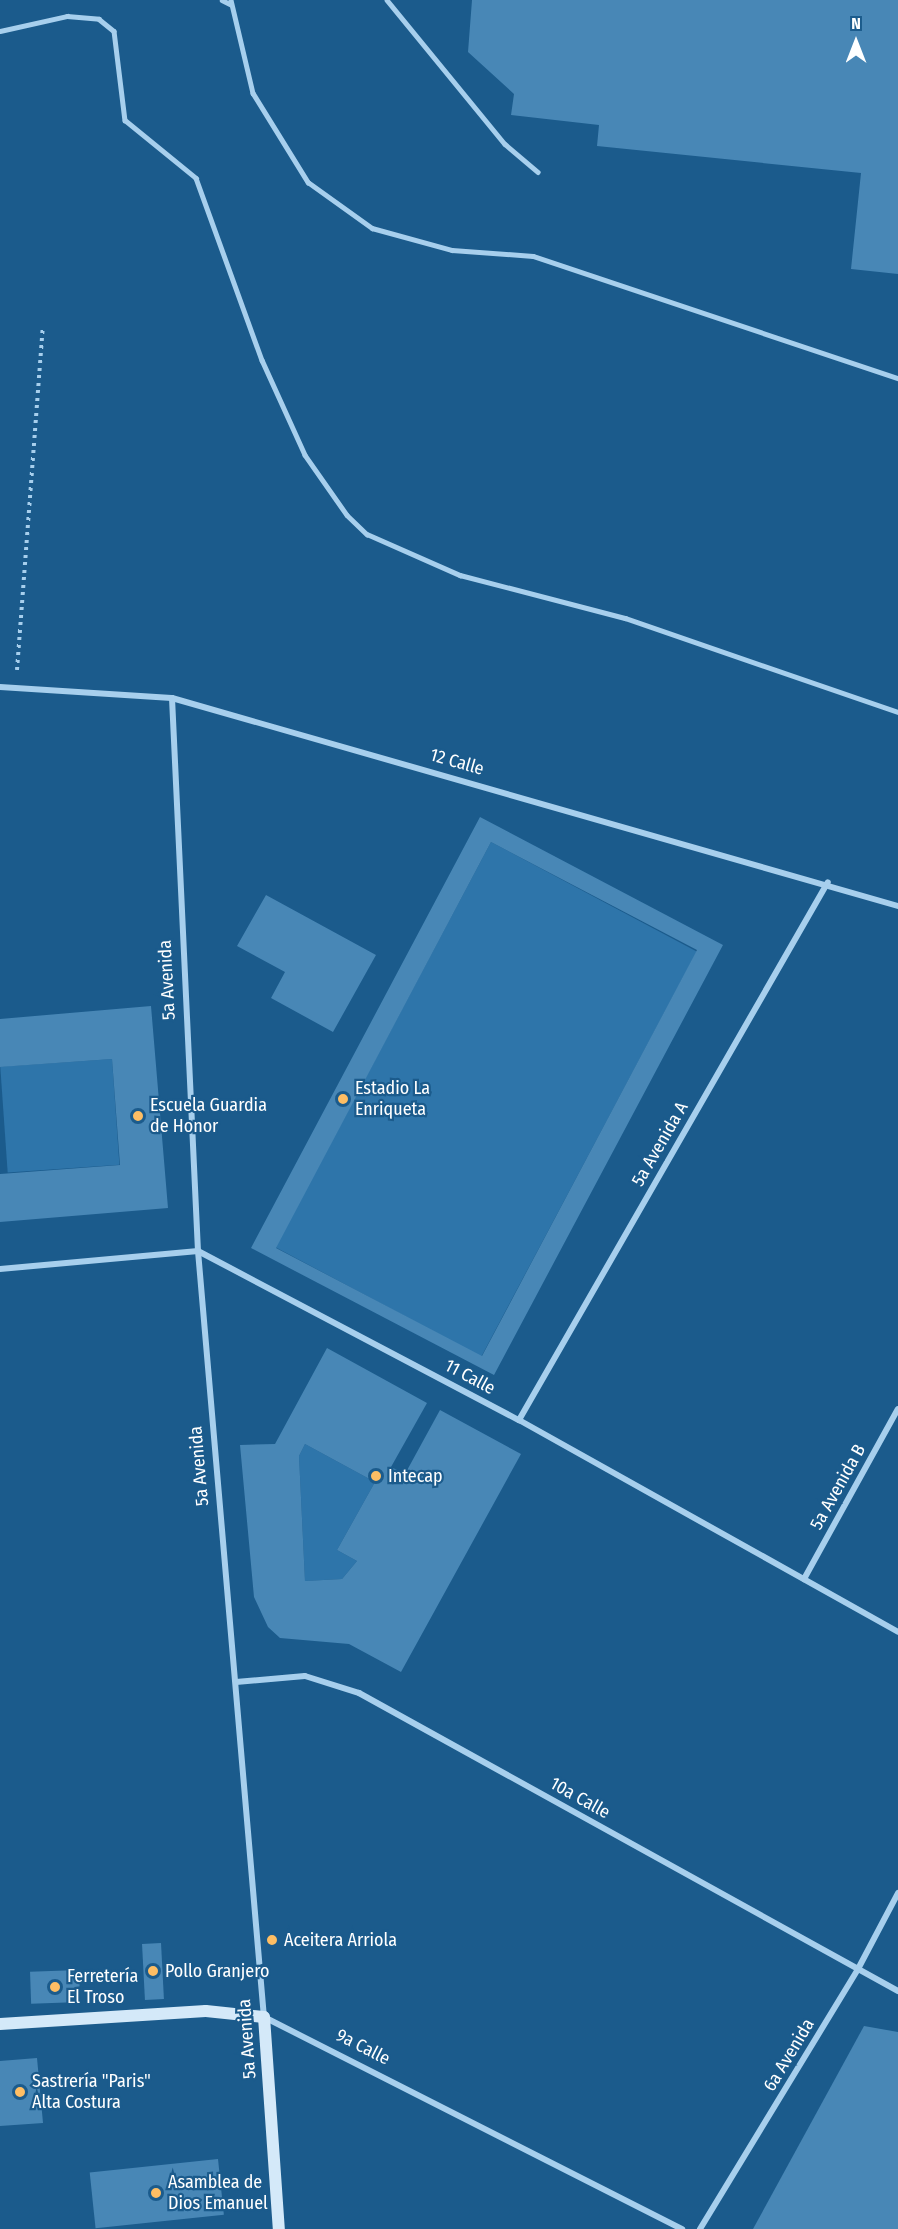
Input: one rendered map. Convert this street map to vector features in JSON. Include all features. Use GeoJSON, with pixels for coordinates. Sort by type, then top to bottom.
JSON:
{"type":"FeatureCollection","features":[{"type":"Feature","properties":{"kind":"main road","name":"9a Calle"},"geometry":{"type":"LineString","coordinates":[[0,2024],[206,2011],[264,2017]]}},
{"type":"Feature","properties":{"kind":"main road","name":"5a Avenida"},"geometry":{"type":"LineString","coordinates":[[264,2017],[279,2229]]}},
{"type":"Feature","properties":{"kind":"street","name":"12 Calle"},"geometry":{"type":"LineString","coordinates":[[0,687],[15,686],[172,698],[828,882],[898,906]]}},
{"type":"Feature","properties":{"kind":"street","name":"5a Avenida"},"geometry":{"type":"LineString","coordinates":[[172,698],[198,1251],[264,2017]]}},
{"type":"Feature","properties":{"kind":"street","name":"5a Avenida A"},"geometry":{"type":"LineString","coordinates":[[519,1420],[828,882]]}},
{"type":"Feature","properties":{"kind":"street"},"geometry":{"type":"LineString","coordinates":[[0,1269],[198,1251]]}},
{"type":"Feature","properties":{"kind":"street","name":"11 Calle"},"geometry":{"type":"LineString","coordinates":[[198,1251],[519,1420],[898,1632]]}},
{"type":"Feature","properties":{"kind":"street","name":"5a Avenida B"},"geometry":{"type":"LineString","coordinates":[[804,1579],[898,1409]]}},
{"type":"Feature","properties":{"kind":"street","name":"10a Calle"},"geometry":{"type":"LineString","coordinates":[[236,1682],[305,1676],[359,1693],[898,1991]]}},
{"type":"Feature","properties":{"kind":"street","name":"6a Avenida"},"geometry":{"type":"LineString","coordinates":[[700,2229],[858,1969],[898,1893]]}},
{"type":"Feature","properties":{"kind":"street","name":"9a Calle"},"geometry":{"type":"LineString","coordinates":[[264,2017],[682,2229]]}},
{"type":"Feature","properties":{"kind":"lane"},"geometry":{"type":"LineString","coordinates":[[222,0],[231,2],[253,93],[308,182],[372,228],[452,250],[533,256],[898,378]]}},
{"type":"Feature","properties":{"kind":"lane"},"geometry":{"type":"LineString","coordinates":[[387,0],[505,144],[538,172]]}},
{"type":"Feature","properties":{"kind":"lane"},"geometry":{"type":"LineString","coordinates":[[0,31],[67,16],[99,20],[114,31],[125,120],[196,178],[262,360],[305,455],[347,515],[367,534],[460,575],[625,618],[898,712]]}},
{"type":"Feature","properties":{"kind":"path"},"geometry":{"type":"LineString","coordinates":[[15,686],[43,327]]}},
{"type":"Feature","properties":{"kind":"shaded area"},"geometry":{"type":"Polygon","coordinates":[[[491,842],[697,951],[481,1357],[276,1247],[491,842]]]}},
{"type":"Feature","properties":{"kind":"shaded area"},"geometry":{"type":"Polygon","coordinates":[[[112,1059],[119,1165],[8,1173],[0,1067],[112,1059]]]}},
{"type":"Feature","properties":{"kind":"shaded area"},"geometry":{"type":"Polygon","coordinates":[[[305,1444],[375,1482],[337,1550],[357,1561],[342,1579],[305,1581],[299,1456],[305,1444]]]}},
{"type":"Feature","properties":{"kind":"building"},"geometry":{"type":"Polygon","coordinates":[[[472,0],[898,0],[898,274],[851,269],[861,173],[597,146],[599,125],[511,115],[514,94],[468,52],[472,0]]]}},
{"type":"Feature","properties":{"kind":"building","name":"Estadio La Enriqueta"},"geometry":{"type":"Polygon","coordinates":[[[480,817],[723,945],[494,1375],[251,1248],[480,817]],[[491,842],[276,1248],[482,1356],[697,950],[491,842]]]}},
{"type":"Feature","properties":{"kind":"building"},"geometry":{"type":"Polygon","coordinates":[[[266,895],[376,955],[333,1032],[271,998],[285,972],[237,946],[266,895]]]}},
{"type":"Feature","properties":{"kind":"building","name":"Escuela Guardia de Honor"},"geometry":{"type":"Polygon","coordinates":[[[151,1006],[168,1208],[0,1222],[0,1174],[120,1165],[112,1059],[0,1067],[0,1019],[151,1006]]]}},
{"type":"Feature","properties":{"kind":"building","name":"Intecap"},"geometry":{"type":"Polygon","coordinates":[[[327,1348],[427,1403],[391,1467],[405,1474],[440,1410],[521,1454],[401,1672],[349,1644],[280,1638],[268,1627],[254,1597],[240,1445],[275,1444],[327,1348]],[[305,1444],[299,1456],[305,1581],[342,1579],[357,1561],[337,1550],[375,1482],[305,1444]]]}},
{"type":"Feature","properties":{"kind":"building","name":"Pollo Granjero"},"geometry":{"type":"Polygon","coordinates":[[[161,1943],[164,1999],[145,2000],[142,1944],[161,1943]]]}},
{"type":"Feature","properties":{"kind":"building","name":"Ferretería El Troso"},"geometry":{"type":"Polygon","coordinates":[[[79,1970],[80,2002],[31,2004],[30,1972],[79,1970]]]}},
{"type":"Feature","properties":{"kind":"building"},"geometry":{"type":"Polygon","coordinates":[[[864,2026],[898,2032],[898,2229],[753,2229],[864,2026]]]}},
{"type":"Feature","properties":{"kind":"building","name":"Sastrería \"Paris\" Alta Costura"},"geometry":{"type":"Polygon","coordinates":[[[37,2058],[43,2123],[0,2126],[0,2061],[37,2058]]]}},
{"type":"Feature","properties":{"kind":"building","name":"Asamblea de Dios Emanuel"},"geometry":{"type":"Polygon","coordinates":[[[218,2159],[224,2215],[96,2228],[90,2172],[218,2159]]]}},
{"type":"Feature","properties":{"kind":"place","name":"Estadio La Enriqueta"},"geometry":{"type":"Point","coordinates":[343,1099]}},
{"type":"Feature","properties":{"kind":"place","name":"Escuela Guardia de Honor"},"geometry":{"type":"Point","coordinates":[138,1116]}},
{"type":"Feature","properties":{"kind":"place","name":"Intecap"},"geometry":{"type":"Point","coordinates":[376,1476]}},
{"type":"Feature","properties":{"kind":"place","name":"Aceitera Arriola"},"geometry":{"type":"Point","coordinates":[272,1940]}},
{"type":"Feature","properties":{"kind":"place","name":"Pollo Granjero"},"geometry":{"type":"Point","coordinates":[153,1971]}},
{"type":"Feature","properties":{"kind":"place","name":"Ferretería El Troso"},"geometry":{"type":"Point","coordinates":[55,1987]}},
{"type":"Feature","properties":{"kind":"place","name":"Sastrería \"Paris\" Alta Costura"},"geometry":{"type":"Point","coordinates":[20,2092]}},
{"type":"Feature","properties":{"kind":"place","name":"Asamblea de Dios Emanuel"},"geometry":{"type":"Point","coordinates":[156,2193]}}]}
